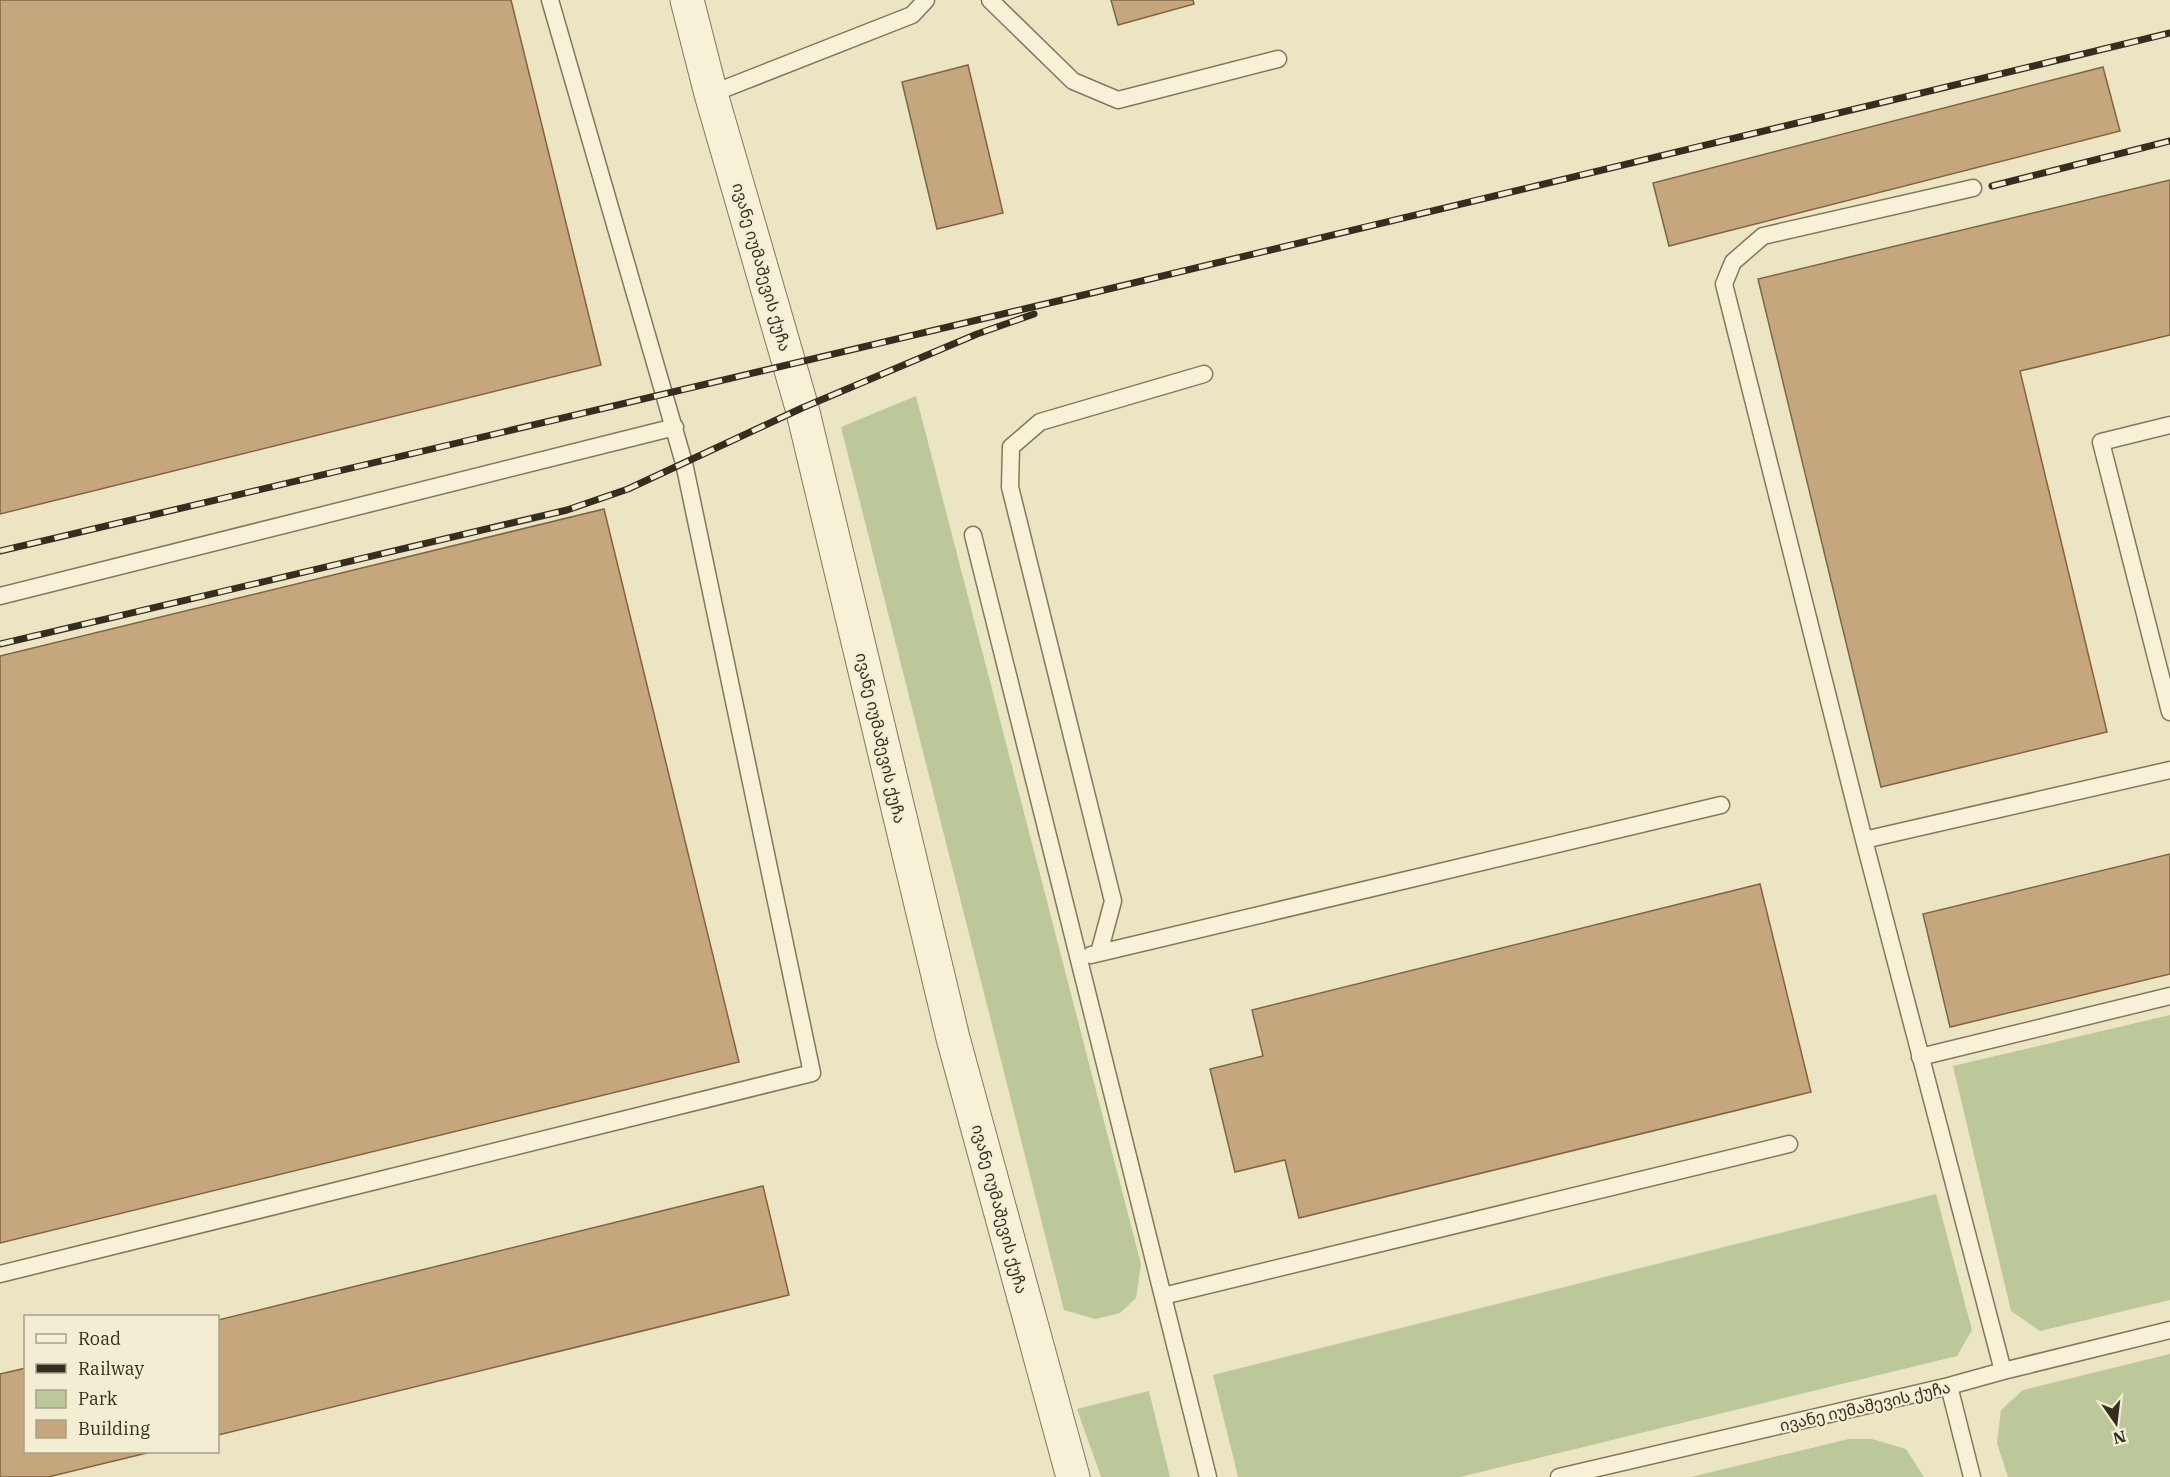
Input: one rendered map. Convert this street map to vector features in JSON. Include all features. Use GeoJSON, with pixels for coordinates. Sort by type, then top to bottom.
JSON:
{"type":"FeatureCollection","features":[{"type":"Feature","properties":{"kind":"street","name":"ივანე იუმაშევის ქუჩა"},"geometry":{"type":"LineString","coordinates":[[687,0],[711,94],[796,386],[953,1038],[1073,1477]]}},
{"type":"Feature","properties":{"kind":"lane"},"geometry":{"type":"LineString","coordinates":[[0,1274],[812,1073],[675,427],[550,0]]}},
{"type":"Feature","properties":{"kind":"lane"},"geometry":{"type":"LineString","coordinates":[[711,94],[912,15],[926,0]]}},
{"type":"Feature","properties":{"kind":"lane"},"geometry":{"type":"LineString","coordinates":[[990,0],[1073,81],[1118,100],[1278,59]]}},
{"type":"Feature","properties":{"kind":"lane"},"geometry":{"type":"LineString","coordinates":[[1973,188],[1763,236],[1733,262],[1724,284],[1864,840],[2003,1371]]}},
{"type":"Feature","properties":{"kind":"lane"},"geometry":{"type":"LineString","coordinates":[[1099,953],[1113,901],[1010,487],[1011,447],[1040,422],[1204,374]]}},
{"type":"Feature","properties":{"kind":"lane"},"geometry":{"type":"LineString","coordinates":[[2170,425],[2101,442],[2170,712]]}},
{"type":"Feature","properties":{"kind":"lane"},"geometry":{"type":"LineString","coordinates":[[0,596],[675,427]]}},
{"type":"Feature","properties":{"kind":"lane"},"geometry":{"type":"LineString","coordinates":[[973,535],[1208,1477]]}},
{"type":"Feature","properties":{"kind":"lane"},"geometry":{"type":"LineString","coordinates":[[1864,840],[2170,770]]}},
{"type":"Feature","properties":{"kind":"lane"},"geometry":{"type":"LineString","coordinates":[[1079,958],[1722,805]]}},
{"type":"Feature","properties":{"kind":"lane"},"geometry":{"type":"LineString","coordinates":[[1920,1057],[2170,996]]}},
{"type":"Feature","properties":{"kind":"lane"},"geometry":{"type":"LineString","coordinates":[[1163,1296],[1790,1144]]}},
{"type":"Feature","properties":{"kind":"lane","name":"ივანე იუმაშევის ქუჩა"},"geometry":{"type":"LineString","coordinates":[[1559,1477],[1949,1386],[2170,1330]]}},
{"type":"Feature","properties":{"kind":"lane"},"geometry":{"type":"LineString","coordinates":[[1949,1386],[1972,1477]]}},
{"type":"Feature","properties":{"kind":"green space"},"geometry":{"type":"Polygon","coordinates":[[[916,396],[1141,1264],[1136,1298],[1120,1313],[1095,1319],[1064,1310],[841,427],[916,396]]]}},
{"type":"Feature","properties":{"kind":"green space"},"geometry":{"type":"Polygon","coordinates":[[[2170,1015],[2170,1300],[2040,1331],[2011,1311],[1953,1066],[2170,1015]]]}},
{"type":"Feature","properties":{"kind":"green space"},"geometry":{"type":"Polygon","coordinates":[[[1936,1194],[1972,1330],[1957,1356],[1460,1477],[1238,1477],[1213,1375],[1936,1194]]]}},
{"type":"Feature","properties":{"kind":"green space"},"geometry":{"type":"Polygon","coordinates":[[[2170,1354],[2170,1477],[2008,1477],[1997,1443],[2001,1410],[2023,1390],[2170,1354]]]}},
{"type":"Feature","properties":{"kind":"green space"},"geometry":{"type":"Polygon","coordinates":[[[1149,1391],[1170,1477],[1101,1477],[1077,1409],[1149,1391]]]}},
{"type":"Feature","properties":{"kind":"green space"},"geometry":{"type":"Polygon","coordinates":[[[1849,1439],[1872,1439],[1906,1449],[1924,1477],[1691,1477],[1849,1439]]]}},
{"type":"Feature","properties":{"kind":"building"},"geometry":{"type":"Polygon","coordinates":[[[0,0],[511,0],[601,365],[0,514],[0,0]]]}},
{"type":"Feature","properties":{"kind":"building"},"geometry":{"type":"Polygon","coordinates":[[[1111,0],[1193,0],[1194,4],[1118,25],[1111,0]]]}},
{"type":"Feature","properties":{"kind":"building"},"geometry":{"type":"Polygon","coordinates":[[[968,65],[1003,213],[937,229],[902,82],[968,65]]]}},
{"type":"Feature","properties":{"kind":"building"},"geometry":{"type":"Polygon","coordinates":[[[2103,67],[2120,131],[1669,246],[1653,183],[2103,67]]]}},
{"type":"Feature","properties":{"kind":"building"},"geometry":{"type":"Polygon","coordinates":[[[2170,180],[2170,335],[2020,371],[2107,732],[1881,787],[1758,279],[2170,180]]]}},
{"type":"Feature","properties":{"kind":"building"},"geometry":{"type":"Polygon","coordinates":[[[604,509],[739,1062],[0,1243],[0,656],[604,509]]]}},
{"type":"Feature","properties":{"kind":"building"},"geometry":{"type":"Polygon","coordinates":[[[2170,854],[2170,974],[1950,1027],[1923,914],[2170,854]]]}},
{"type":"Feature","properties":{"kind":"building"},"geometry":{"type":"Polygon","coordinates":[[[1760,884],[1811,1092],[1299,1218],[1285,1160],[1235,1172],[1210,1069],[1263,1056],[1252,1010],[1760,884]]]}},
{"type":"Feature","properties":{"kind":"building"},"geometry":{"type":"Polygon","coordinates":[[[763,1186],[789,1295],[219,1435],[219,1320],[763,1186]]]}},
{"type":"Feature","properties":{"kind":"building"},"geometry":{"type":"Polygon","coordinates":[[[24,1368],[24,1453],[147,1453],[48,1477],[0,1477],[0,1374],[24,1368]]]}},
{"type":"Feature","properties":{"kind":"railway"},"geometry":{"type":"LineString","coordinates":[[0,551],[1096,292],[2170,33]]}},
{"type":"Feature","properties":{"kind":"railway"},"geometry":{"type":"LineString","coordinates":[[1992,186],[2170,141]]}},
{"type":"Feature","properties":{"kind":"railway"},"geometry":{"type":"LineString","coordinates":[[0,644],[567,510],[628,489],[802,408],[977,334],[1034,314]]}}]}
